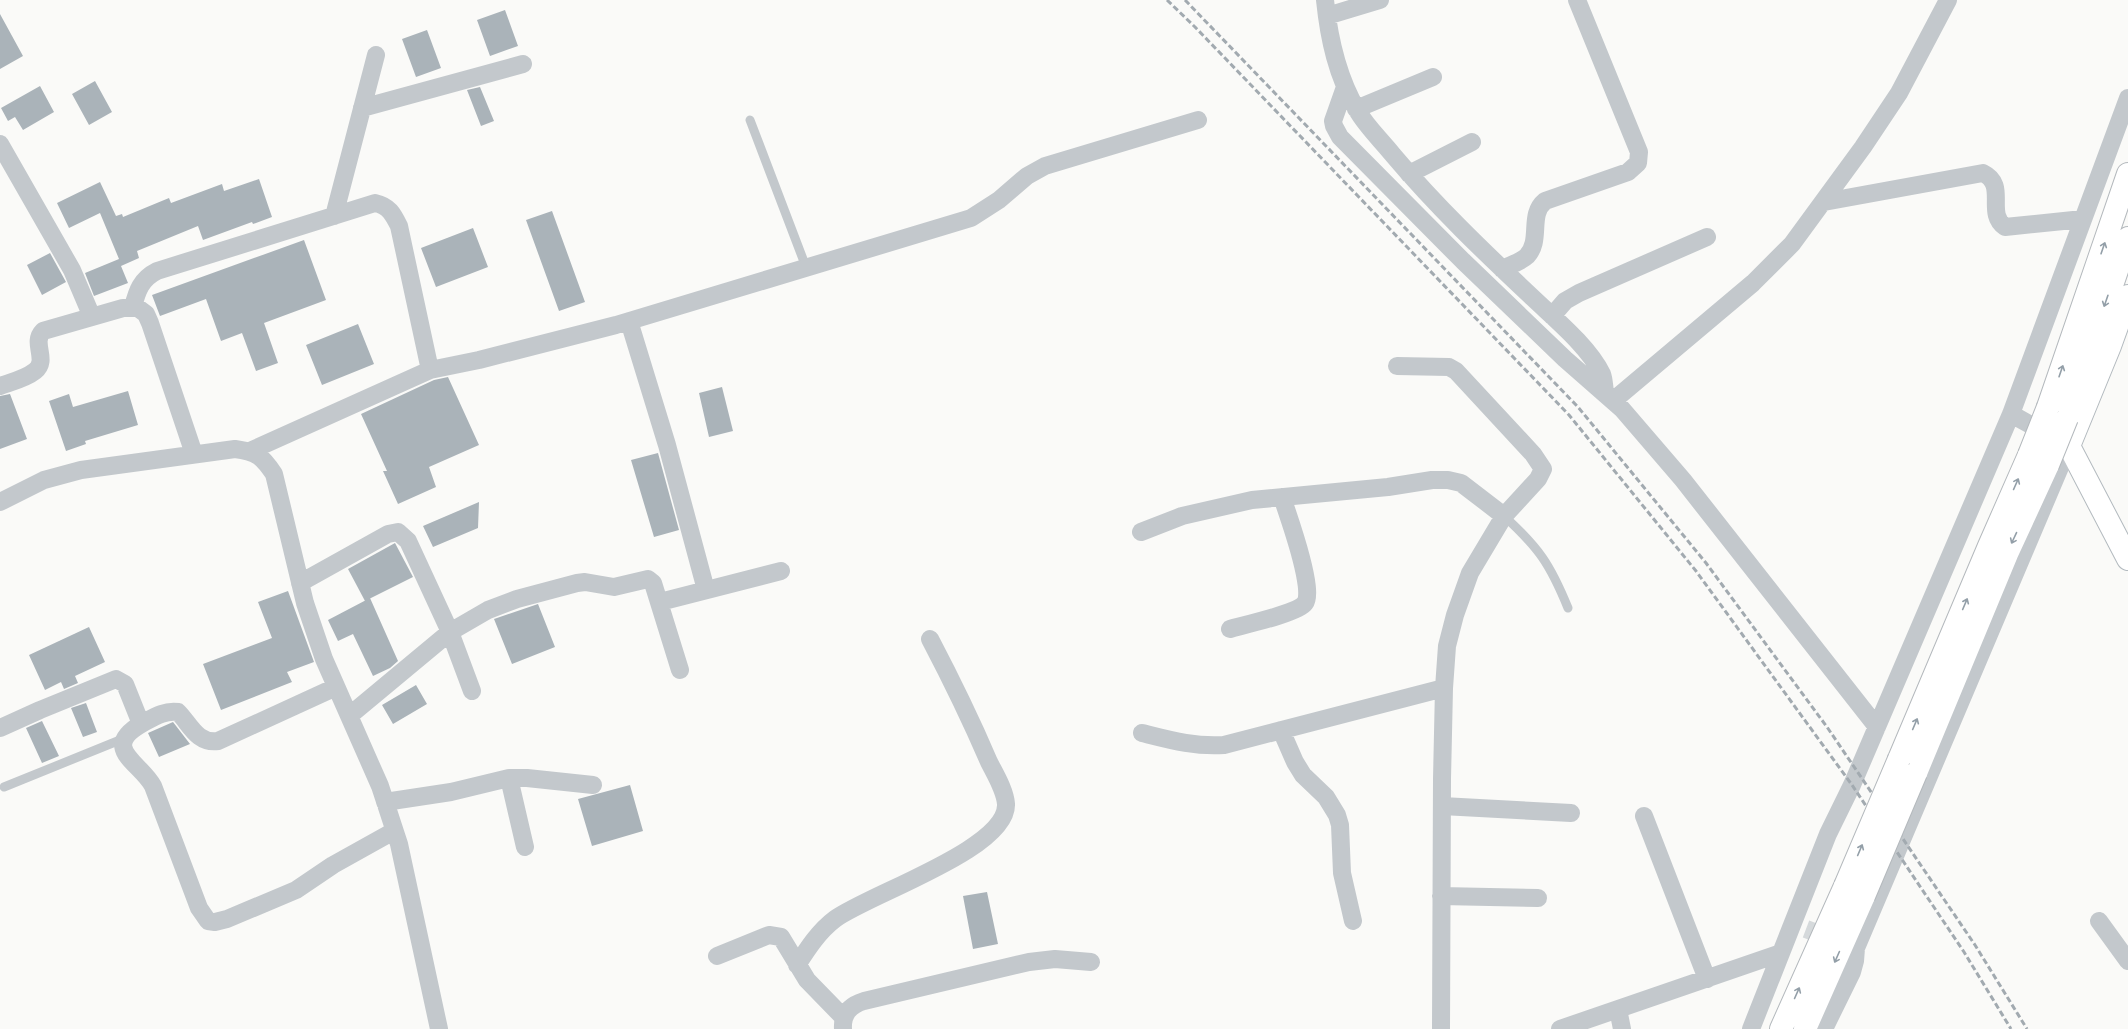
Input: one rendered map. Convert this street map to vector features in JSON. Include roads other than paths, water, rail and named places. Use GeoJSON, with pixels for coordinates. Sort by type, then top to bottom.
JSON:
{"type":"FeatureCollection","features":[{"type":"Feature","properties":{"kind":"main road"},"geometry":{"type":"LineString","coordinates":[[1781,1029],[1845,886],[2029,455],[2048,408],[2128,174]]}},
{"type":"Feature","properties":{"kind":"main road"},"geometry":{"type":"LineString","coordinates":[[1805,1029],[1864,896],[2007,554],[2048,465],[2067,418],[2128,238]]}},
{"type":"Feature","properties":{"kind":"main road"},"geometry":{"type":"LineString","coordinates":[[2126,552],[2070,446],[2110,346],[2128,296]]}},
{"type":"Feature","properties":{"kind":"street"},"geometry":{"type":"LineString","coordinates":[[1380,0],[1326,8],[1333,54],[1345,87],[1356,109],[1409,174],[1452,220],[1562,325],[1593,361],[1602,375],[1609,396]]}},
{"type":"Feature","properties":{"kind":"street"},"geometry":{"type":"LineString","coordinates":[[1502,269],[1523,259],[1531,251],[1536,212],[1539,206],[1545,201],[1628,172],[1638,163],[1639,152],[1577,0]]}},
{"type":"Feature","properties":{"kind":"street"},"geometry":{"type":"LineString","coordinates":[[1609,396],[1753,283],[1792,244],[1824,202],[1899,93],[1948,0]]}},
{"type":"Feature","properties":{"kind":"street"},"geometry":{"type":"LineString","coordinates":[[334,216],[376,55]]}},
{"type":"Feature","properties":{"kind":"street"},"geometry":{"type":"LineString","coordinates":[[362,108],[523,64]]}},
{"type":"Feature","properties":{"kind":"street"},"geometry":{"type":"LineString","coordinates":[[1356,109],[1433,77]]}},
{"type":"Feature","properties":{"kind":"street"},"geometry":{"type":"LineString","coordinates":[[1345,87],[1333,121],[1340,137],[1469,266],[1565,358],[1609,396],[1683,480],[1877,726]]}},
{"type":"Feature","properties":{"kind":"street"},"geometry":{"type":"LineString","coordinates":[[1751,1029],[1781,953],[1800,926],[1828,834],[1877,726],[2011,414],[2128,98]]}},
{"type":"Feature","properties":{"kind":"street"},"geometry":{"type":"LineString","coordinates":[[250,451],[430,370],[479,360],[629,321],[971,218],[1000,200],[1026,176],[1045,166],[1198,120]]}},
{"type":"Feature","properties":{"kind":"street"},"geometry":{"type":"LineString","coordinates":[[1409,174],[1472,142]]}},
{"type":"Feature","properties":{"kind":"street"},"geometry":{"type":"LineString","coordinates":[[0,144],[72,270],[92,317]]}},
{"type":"Feature","properties":{"kind":"street"},"geometry":{"type":"LineString","coordinates":[[1824,202],[1983,173],[1993,181],[1996,188],[1997,218],[2004,227],[2083,219]]}},
{"type":"Feature","properties":{"kind":"street"},"geometry":{"type":"LineString","coordinates":[[134,307],[136,292],[140,285],[145,279],[157,271],[375,203],[385,205],[392,213],[399,226],[430,370]]}},
{"type":"Feature","properties":{"kind":"street"},"geometry":{"type":"LineString","coordinates":[[1552,316],[1565,301],[1579,293],[1707,237]]}},
{"type":"Feature","properties":{"kind":"street"},"geometry":{"type":"LineString","coordinates":[[0,386],[26,377],[41,365],[42,359],[38,341],[39,335],[43,332],[123,308],[138,308],[146,314],[150,323],[194,454]]}},
{"type":"Feature","properties":{"kind":"street"},"geometry":{"type":"LineString","coordinates":[[629,321],[667,444],[706,590]]}},
{"type":"Feature","properties":{"kind":"street"},"geometry":{"type":"LineString","coordinates":[[1397,366],[1449,367],[1456,371],[1540,463],[1543,469],[1542,474],[1504,516],[1470,573],[1455,615],[1447,646],[1444,688],[1440,1029]]}},
{"type":"Feature","properties":{"kind":"street"},"geometry":{"type":"LineString","coordinates":[[1824,1029],[1852,972],[1856,948],[2070,446],[2011,414]]}},
{"type":"Feature","properties":{"kind":"street"},"geometry":{"type":"LineString","coordinates":[[0,502],[44,480],[81,470],[235,449],[250,451],[264,458],[274,474],[300,583],[324,659],[380,786],[394,831],[439,1029]]}},
{"type":"Feature","properties":{"kind":"street"},"geometry":{"type":"LineString","coordinates":[[1141,532],[1182,516],[1252,500],[1448,480],[1461,484],[1504,516]]}},
{"type":"Feature","properties":{"kind":"street"},"geometry":{"type":"LineString","coordinates":[[1230,629],[1292,610],[1305,603],[1308,596],[1306,578],[1282,497]]}},
{"type":"Feature","properties":{"kind":"street"},"geometry":{"type":"LineString","coordinates":[[300,583],[388,534],[398,532],[408,542],[450,632],[472,691]]}},
{"type":"Feature","properties":{"kind":"street"},"geometry":{"type":"LineString","coordinates":[[660,602],[781,571]]}},
{"type":"Feature","properties":{"kind":"street"},"geometry":{"type":"LineString","coordinates":[[349,716],[450,632],[488,610],[517,599],[585,582],[614,587],[648,579],[653,583],[680,670]]}},
{"type":"Feature","properties":{"kind":"street"},"geometry":{"type":"LineString","coordinates":[[797,965],[812,941],[835,919],[852,908],[963,853],[987,835],[1002,819],[1006,809],[1003,792],[962,701],[930,639]]}},
{"type":"Feature","properties":{"kind":"street"},"geometry":{"type":"LineString","coordinates":[[0,728],[116,679],[125,684],[141,724]]}},
{"type":"Feature","properties":{"kind":"street"},"geometry":{"type":"LineString","coordinates":[[336,687],[218,742],[203,740],[194,732],[178,712],[172,711],[160,714],[141,724],[125,738],[123,751],[126,757],[150,779],[154,786],[199,908],[208,921],[215,922],[227,919],[296,890],[333,865],[394,831]]}},
{"type":"Feature","properties":{"kind":"street"},"geometry":{"type":"LineString","coordinates":[[1142,733],[1190,745],[1224,745],[1444,688]]}},
{"type":"Feature","properties":{"kind":"street"},"geometry":{"type":"LineString","coordinates":[[1281,730],[1295,762],[1303,775],[1326,797],[1337,815],[1340,825],[1342,873],[1353,921]]}},
{"type":"Feature","properties":{"kind":"street"},"geometry":{"type":"LineString","coordinates":[[385,802],[451,792],[509,778],[527,778],[593,785]]}},
{"type":"Feature","properties":{"kind":"street"},"geometry":{"type":"LineString","coordinates":[[509,778],[525,847]]}},
{"type":"Feature","properties":{"kind":"street"},"geometry":{"type":"LineString","coordinates":[[1442,806],[1571,813]]}},
{"type":"Feature","properties":{"kind":"street"},"geometry":{"type":"LineString","coordinates":[[1644,816],[1706,979]]}},
{"type":"Feature","properties":{"kind":"street"},"geometry":{"type":"LineString","coordinates":[[1441,896],[1538,898]]}},
{"type":"Feature","properties":{"kind":"street"},"geometry":{"type":"LineString","coordinates":[[2099,921],[2128,961]]}},
{"type":"Feature","properties":{"kind":"street"},"geometry":{"type":"LineString","coordinates":[[717,956],[769,935],[781,937],[797,965],[844,1024],[854,1004],[864,1001],[1014,966],[1055,959],[1091,962]]}},
{"type":"Feature","properties":{"kind":"street"},"geometry":{"type":"LineString","coordinates":[[1560,1029],[1781,953]]}},
{"type":"Feature","properties":{"kind":"street"},"geometry":{"type":"LineString","coordinates":[[1618,1009],[1622,1029]]}},
{"type":"Feature","properties":{"kind":"lane"},"geometry":{"type":"LineString","coordinates":[[750,120],[806,267]]}},
{"type":"Feature","properties":{"kind":"lane"},"geometry":{"type":"LineString","coordinates":[[1504,516],[1525,535],[1542,554],[1554,574],[1568,608]]}},
{"type":"Feature","properties":{"kind":"lane"},"geometry":{"type":"LineString","coordinates":[[4,787],[125,738]]}},
{"type":"Feature","properties":{"kind":"tunnel"},"geometry":{"type":"LineString","coordinates":[[1806,929],[1835,940]]}},
{"type":"Feature","properties":{"kind":"railway"},"geometry":{"type":"LineString","coordinates":[[1167,0],[1195,27],[1569,415],[1696,571],[1852,785],[1964,952],[2011,1029]]}},
{"type":"Feature","properties":{"kind":"railway"},"geometry":{"type":"LineString","coordinates":[[1185,0],[1578,407],[1706,563],[1827,727],[1975,945],[2027,1029]]}}]}
